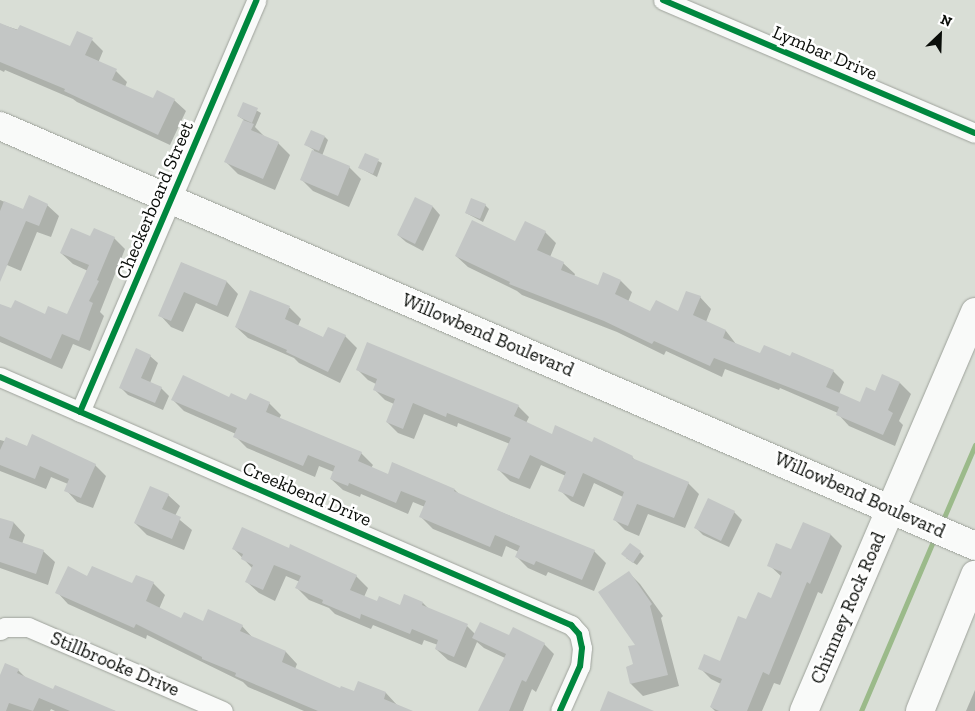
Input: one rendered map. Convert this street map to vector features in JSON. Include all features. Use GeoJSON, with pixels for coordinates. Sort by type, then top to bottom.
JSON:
{"type":"FeatureCollection","features":[{"type":"Feature","properties":{"kind":"main road","name":"Willowbend Boulevard"},"geometry":{"type":"LineString","coordinates":[[0,126],[903,513],[968,543]]}},
{"type":"Feature","properties":{"kind":"main road","name":"Chimney Rock Road"},"geometry":{"type":"LineString","coordinates":[[804,711],[903,513],[975,312]]}},
{"type":"Feature","properties":{"kind":"main road"},"geometry":{"type":"LineString","coordinates":[[920,711],[975,575]]}},
{"type":"Feature","properties":{"kind":"street","name":"Checkerboard Street"},"geometry":{"type":"LineString","coordinates":[[80,412],[257,0]]}},
{"type":"Feature","properties":{"kind":"street","name":"Lymbar Drive"},"geometry":{"type":"LineString","coordinates":[[663,0],[975,133]]}},
{"type":"Feature","properties":{"kind":"street","name":"Creekbend Drive"},"geometry":{"type":"LineString","coordinates":[[0,378],[571,625],[579,634],[580,666],[560,711]]}},
{"type":"Feature","properties":{"kind":"street","name":"Stillbrooke Drive"},"geometry":{"type":"LineString","coordinates":[[2,629],[28,627],[223,711]]}},
{"type":"Feature","properties":{"kind":"building"},"geometry":{"type":"Polygon","coordinates":[[[0,23],[17,30],[20,25],[70,46],[77,31],[93,38],[85,55],[117,69],[112,80],[153,98],[157,90],[175,99],[158,135],[64,91],[65,89],[0,62],[0,23]]]}},
{"type":"Feature","properties":{"kind":"building"},"geometry":{"type":"Polygon","coordinates":[[[243,102],[258,108],[252,123],[237,116],[243,102]]]}},
{"type":"Feature","properties":{"kind":"building"},"geometry":{"type":"Polygon","coordinates":[[[243,120],[254,124],[251,130],[279,142],[263,179],[224,162],[243,120]]]}},
{"type":"Feature","properties":{"kind":"building"},"geometry":{"type":"Polygon","coordinates":[[[311,130],[325,136],[319,151],[304,145],[311,130]]]}},
{"type":"Feature","properties":{"kind":"building"},"geometry":{"type":"Polygon","coordinates":[[[312,150],[350,166],[338,196],[300,180],[312,150]]]}},
{"type":"Feature","properties":{"kind":"building"},"geometry":{"type":"Polygon","coordinates":[[[365,153],[379,159],[373,174],[358,168],[365,153]]]}},
{"type":"Feature","properties":{"kind":"building"},"geometry":{"type":"Polygon","coordinates":[[[29,195],[48,204],[39,226],[26,221],[0,282],[0,211],[4,201],[23,209],[29,195]]]}},
{"type":"Feature","properties":{"kind":"building"},"geometry":{"type":"Polygon","coordinates":[[[415,197],[433,206],[415,244],[397,235],[415,197]]]}},
{"type":"Feature","properties":{"kind":"building"},"geometry":{"type":"Polygon","coordinates":[[[471,198],[486,204],[480,219],[465,213],[471,198]]]}},
{"type":"Feature","properties":{"kind":"building"},"geometry":{"type":"Polygon","coordinates":[[[472,220],[515,241],[525,221],[546,231],[537,250],[564,262],[561,270],[598,285],[603,272],[621,280],[615,294],[650,311],[656,300],[678,311],[686,291],[701,296],[693,315],[726,330],[723,338],[760,353],[764,345],[790,356],[792,352],[834,370],[826,387],[860,402],[866,387],[875,391],[882,374],[900,382],[888,410],[893,413],[883,435],[836,415],[839,407],[714,358],[710,366],[654,341],[652,344],[604,321],[509,284],[510,282],[455,256],[472,220]]]}},
{"type":"Feature","properties":{"kind":"building"},"geometry":{"type":"Polygon","coordinates":[[[71,228],[90,236],[94,228],[115,237],[97,280],[99,281],[89,301],[93,303],[79,341],[62,334],[51,359],[0,336],[0,304],[11,308],[15,300],[45,314],[48,306],[67,314],[89,265],[60,253],[71,228]]]}},
{"type":"Feature","properties":{"kind":"building"},"geometry":{"type":"Polygon","coordinates":[[[181,262],[227,281],[217,306],[184,292],[171,321],[158,316],[181,262]]]}},
{"type":"Feature","properties":{"kind":"building"},"geometry":{"type":"Polygon","coordinates":[[[250,290],[290,306],[285,319],[323,337],[328,327],[346,335],[328,372],[286,352],[287,350],[235,327],[250,290]]]}},
{"type":"Feature","properties":{"kind":"building"},"geometry":{"type":"Polygon","coordinates":[[[367,342],[519,405],[514,416],[552,434],[555,425],[592,442],[594,437],[633,456],[632,458],[689,482],[674,518],[637,504],[628,526],[613,520],[624,492],[583,473],[573,497],[558,491],[566,472],[530,455],[519,479],[497,470],[511,438],[447,413],[446,417],[413,403],[403,429],[386,422],[395,399],[373,390],[377,379],[356,370],[367,342]]]}},
{"type":"Feature","properties":{"kind":"building"},"geometry":{"type":"Polygon","coordinates":[[[136,348],[151,355],[141,378],[162,387],[155,403],[119,388],[136,348]]]}},
{"type":"Feature","properties":{"kind":"building"},"geometry":{"type":"Polygon","coordinates":[[[183,375],[229,397],[231,393],[246,400],[250,393],[270,402],[266,412],[362,452],[358,461],[388,474],[392,462],[455,489],[454,491],[504,513],[595,550],[582,580],[536,561],[534,565],[515,557],[520,546],[495,535],[490,547],[419,517],[426,501],[401,491],[396,503],[349,483],[348,486],[330,479],[335,466],[308,455],[303,466],[233,437],[237,428],[171,400],[183,375]]]}},
{"type":"Feature","properties":{"kind":"building"},"geometry":{"type":"Polygon","coordinates":[[[32,434],[96,464],[81,498],[64,491],[69,479],[40,466],[35,479],[0,465],[0,450],[6,437],[27,446],[32,434]]]}},
{"type":"Feature","properties":{"kind":"building"},"geometry":{"type":"Polygon","coordinates":[[[150,486],[169,494],[162,509],[181,517],[172,539],[134,523],[150,486]]]}},
{"type":"Feature","properties":{"kind":"building"},"geometry":{"type":"Polygon","coordinates":[[[708,498],[735,511],[721,541],[694,528],[708,498]]]}},
{"type":"Feature","properties":{"kind":"building"},"geometry":{"type":"Polygon","coordinates":[[[0,518],[14,522],[9,538],[44,550],[36,574],[0,562],[0,518]]]}},
{"type":"Feature","properties":{"kind":"building"},"geometry":{"type":"Polygon","coordinates":[[[803,522],[831,534],[810,584],[807,582],[769,675],[763,672],[747,711],[719,711],[710,707],[722,679],[698,669],[704,654],[720,661],[738,616],[746,619],[758,592],[771,598],[782,572],[767,566],[776,543],[791,549],[803,522]]]}},
{"type":"Feature","properties":{"kind":"building"},"geometry":{"type":"Polygon","coordinates":[[[242,527],[289,548],[290,544],[357,575],[350,590],[377,601],[379,596],[400,605],[404,594],[423,602],[422,605],[468,624],[454,657],[435,649],[438,640],[412,629],[410,634],[361,614],[360,619],[322,603],[323,600],[295,588],[301,576],[274,565],[263,590],[245,582],[253,565],[241,559],[243,554],[232,549],[242,527]]]}},
{"type":"Feature","properties":{"kind":"building"},"geometry":{"type":"Polygon","coordinates":[[[630,543],[641,551],[633,563],[621,554],[630,543]]]}},
{"type":"Feature","properties":{"kind":"building"},"geometry":{"type":"Polygon","coordinates":[[[68,566],[87,576],[92,566],[132,583],[136,575],[154,582],[146,601],[181,618],[184,612],[203,621],[208,609],[243,625],[240,631],[286,651],[282,662],[340,688],[341,686],[354,691],[358,681],[386,692],[384,699],[413,711],[318,711],[235,676],[236,673],[202,659],[202,657],[136,624],[134,628],[55,593],[68,566]]]}},
{"type":"Feature","properties":{"kind":"building"},"geometry":{"type":"Polygon","coordinates":[[[629,571],[652,604],[650,606],[668,675],[630,684],[626,667],[633,664],[628,646],[635,645],[598,592],[629,571]]]}},
{"type":"Feature","properties":{"kind":"building"},"geometry":{"type":"Polygon","coordinates":[[[480,622],[509,635],[513,627],[545,643],[526,682],[522,680],[509,711],[478,711],[506,654],[472,638],[480,622]]]}},
{"type":"Feature","properties":{"kind":"building"},"geometry":{"type":"Polygon","coordinates":[[[5,663],[19,669],[17,673],[53,689],[55,685],[116,711],[70,711],[39,698],[33,711],[9,703],[6,711],[0,711],[0,675],[5,663]]]}},
{"type":"Feature","properties":{"kind":"building"},"geometry":{"type":"Polygon","coordinates":[[[608,691],[654,711],[600,711],[608,691]]]}},
{"type":"Feature","properties":{"kind":"waterway"},"geometry":{"type":"LineString","coordinates":[[942,522],[975,445]]}},
{"type":"Feature","properties":{"kind":"waterway"},"geometry":{"type":"LineString","coordinates":[[861,711],[935,537]]}},
{"type":"Feature","properties":{"kind":"cycle path"},"geometry":{"type":"LineString","coordinates":[[80,412],[257,0]]}},
{"type":"Feature","properties":{"kind":"cycle path"},"geometry":{"type":"LineString","coordinates":[[663,0],[975,133]]}},
{"type":"Feature","properties":{"kind":"cycle path"},"geometry":{"type":"LineString","coordinates":[[0,377],[571,625],[579,634],[582,648],[580,666],[560,711]]}}]}
